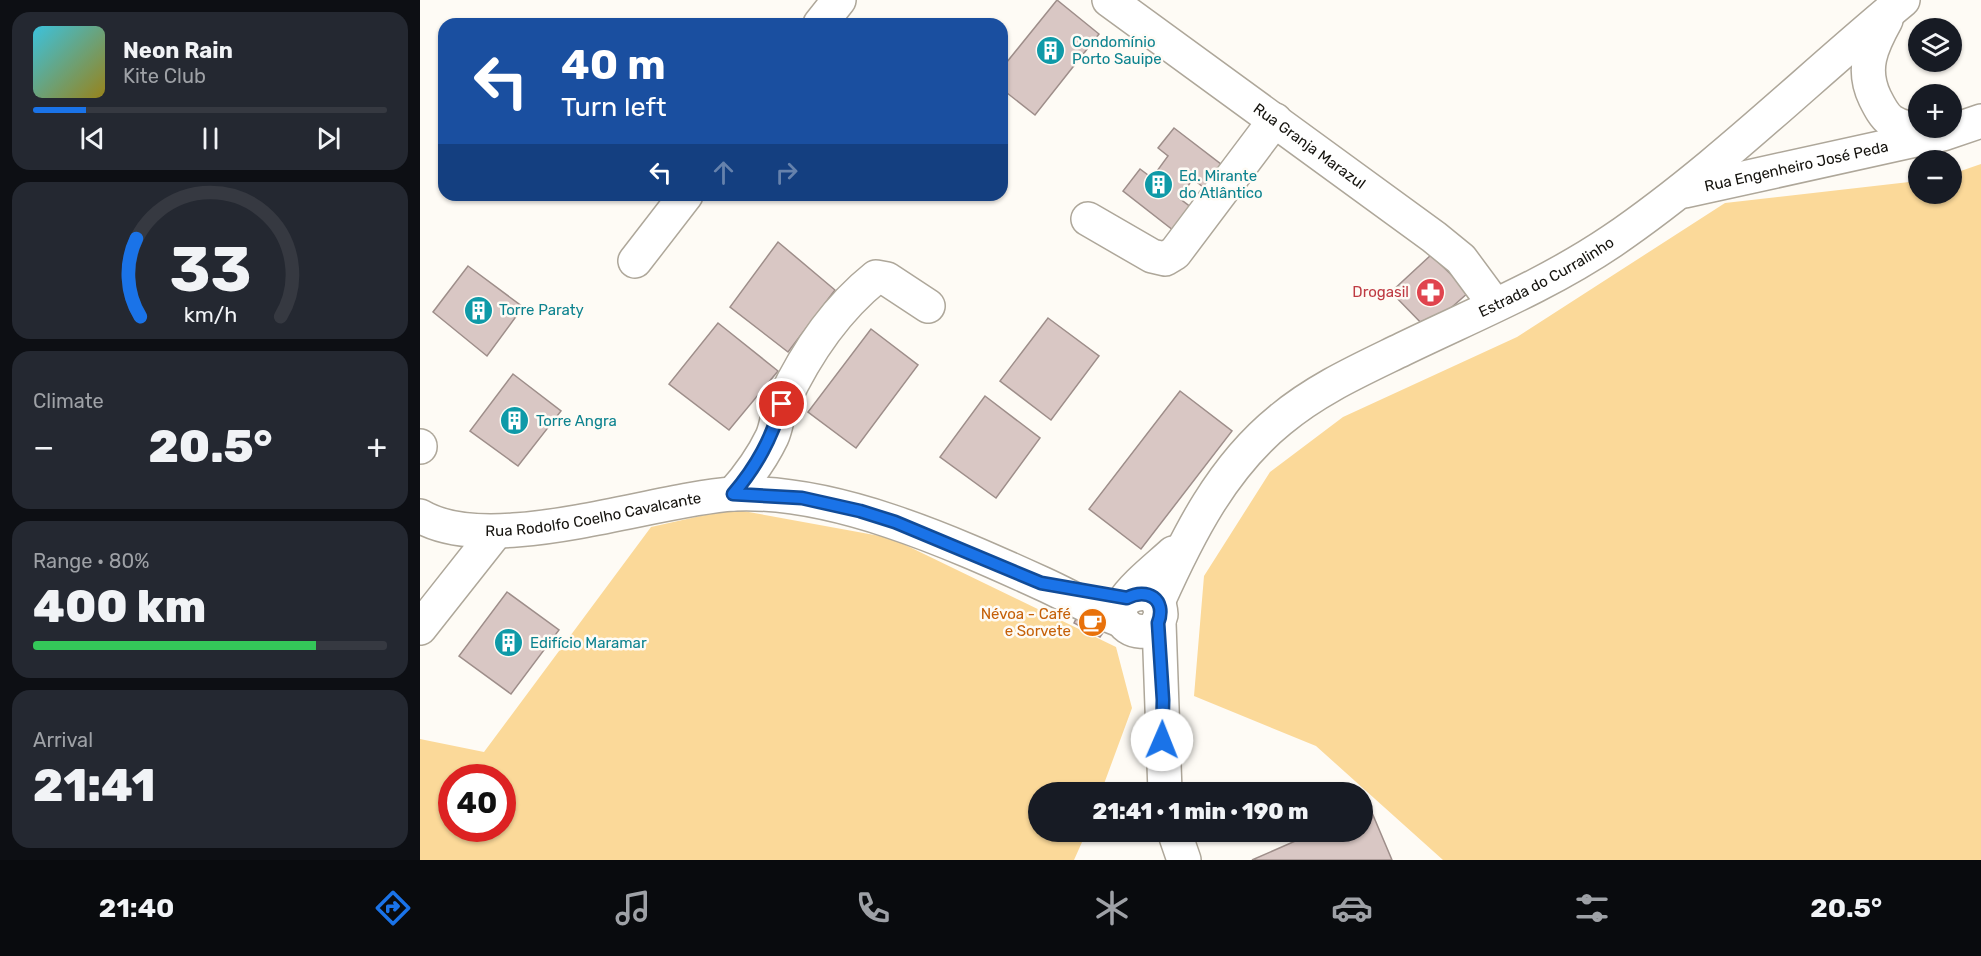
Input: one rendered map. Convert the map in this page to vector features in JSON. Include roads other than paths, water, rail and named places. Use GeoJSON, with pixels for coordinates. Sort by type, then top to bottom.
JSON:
{"type":"FeatureCollection","features":[{"type":"Feature","properties":{"kind":"street"},"geometry":{"type":"LineString","coordinates":[[824,18],[838,0]]}},
{"type":"Feature","properties":{"kind":"street","name":"Rua Granja Marazul"},"geometry":{"type":"LineString","coordinates":[[1109,0],[1461,259],[1495,305]]}},
{"type":"Feature","properties":{"kind":"street"},"geometry":{"type":"LineString","coordinates":[[1898,4],[1870,53],[1867,68],[1870,87],[1879,106],[1890,120],[1908,128]]}},
{"type":"Feature","properties":{"kind":"street","name":"Estrada do Curralinho"},"geometry":{"type":"LineString","coordinates":[[1137,611],[1222,483],[1250,449],[1279,421],[1341,378],[1532,287],[1610,242],[1681,192],[1898,4]]}},
{"type":"Feature","properties":{"kind":"street"},"geometry":{"type":"LineString","coordinates":[[1088,219],[1152,256],[1165,259],[1175,253],[1275,120]]}},
{"type":"Feature","properties":{"kind":"street","name":"Rua Engenheiro José Peda"},"geometry":{"type":"LineString","coordinates":[[1962,128],[1981,121]]}},
{"type":"Feature","properties":{"kind":"street","name":"Rua Engenheiro José Peda"},"geometry":{"type":"LineString","coordinates":[[1681,192],[1925,138]]}},
{"type":"Feature","properties":{"kind":"street"},"geometry":{"type":"LineString","coordinates":[[635,261],[681,201]]}},
{"type":"Feature","properties":{"kind":"street"},"geometry":{"type":"LineString","coordinates":[[733,494],[749,475],[768,443],[782,404],[803,364],[842,308],[876,277],[887,279],[928,306]]}},
{"type":"Feature","properties":{"kind":"street","name":"Rua Rodolfo Coelho Cavalcante"},"geometry":{"type":"LineString","coordinates":[[420,516],[451,527],[495,532],[733,494],[802,498],[860,511],[895,522],[1041,583],[1137,611]]}},
{"type":"Feature","properties":{"kind":"street"},"geometry":{"type":"LineString","coordinates":[[420,628],[495,532]]}},
{"type":"Feature","properties":{"kind":"street"},"geometry":{"type":"LineString","coordinates":[[1137,611],[1163,700],[1164,782]]}},
{"type":"Feature","properties":{"kind":"street"},"geometry":{"type":"LineString","coordinates":[[1178,842],[1184,860]]}},
{"type":"Feature","properties":{"kind":"place","name":"Condomínio Porto Sauipe"},"geometry":{"type":"Point","coordinates":[1051,51]}},
{"type":"Feature","properties":{"kind":"place","name":"Ed. Mirante do Atlântico"},"geometry":{"type":"Point","coordinates":[1158,185]}},
{"type":"Feature","properties":{"kind":"place","name":"Drogasil"},"geometry":{"type":"Point","coordinates":[1430,292]}},
{"type":"Feature","properties":{"kind":"place","name":"Torre Paraty"},"geometry":{"type":"Point","coordinates":[478,310]}},
{"type":"Feature","properties":{"kind":"place","name":"Torre Angra"},"geometry":{"type":"Point","coordinates":[515,421]}},
{"type":"Feature","properties":{"kind":"place","name":"Névoa - Café e Sorvete"},"geometry":{"type":"Point","coordinates":[1092,623]}},
{"type":"Feature","properties":{"kind":"place","name":"Edifício Maramar"},"geometry":{"type":"Point","coordinates":[509,643]}}]}
